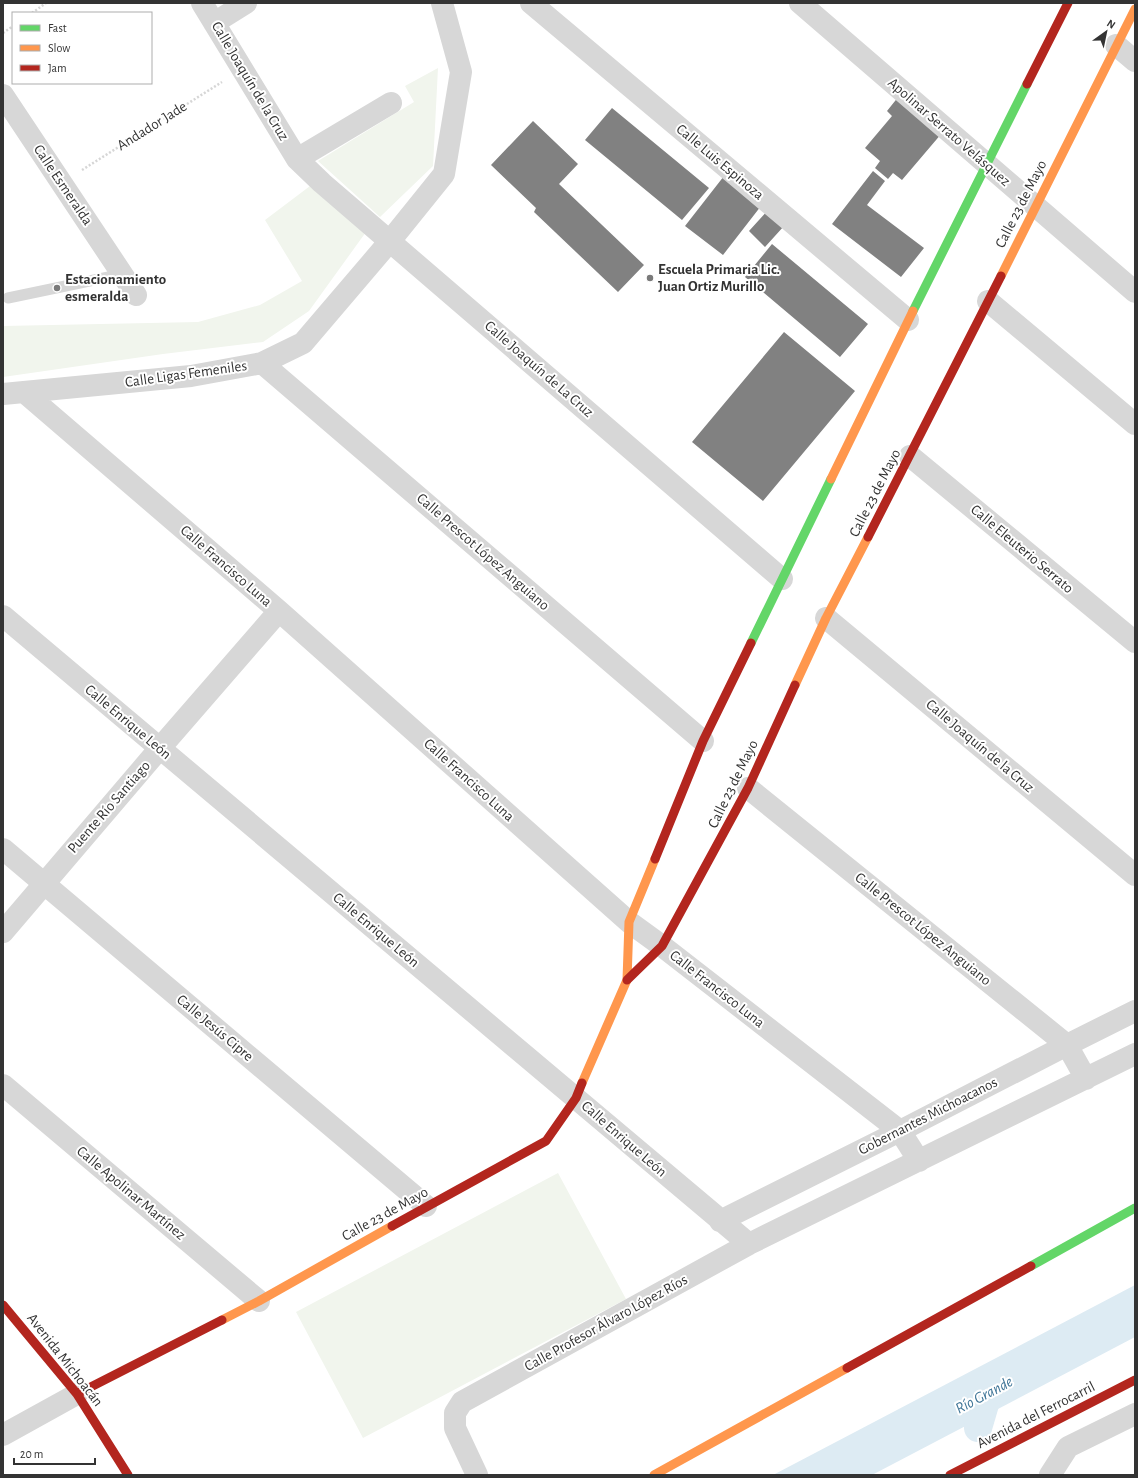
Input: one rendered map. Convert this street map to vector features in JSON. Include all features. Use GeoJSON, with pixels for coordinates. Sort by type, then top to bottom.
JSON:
{"type":"FeatureCollection","features":[{"type":"Feature","properties":{"kind":"street","name":"Calle Joaquín de la Cruz"},"geometry":{"type":"LineString","coordinates":[[202,3],[297,159]]}},
{"type":"Feature","properties":{"kind":"street"},"geometry":{"type":"LineString","coordinates":[[214,23],[246,3]]}},
{"type":"Feature","properties":{"kind":"street","name":"Calle Ligas Femeniles"},"geometry":{"type":"LineString","coordinates":[[13,393],[190,376],[262,363],[303,343],[390,242],[444,174],[461,72],[442,3]]}},
{"type":"Feature","properties":{"kind":"street","name":"Calle Luis Espinoza"},"geometry":{"type":"LineString","coordinates":[[531,3],[908,320]]}},
{"type":"Feature","properties":{"kind":"street","name":"Apolinar Serrato Velásquez"},"geometry":{"type":"LineString","coordinates":[[800,3],[1135,292]]}},
{"type":"Feature","properties":{"kind":"street","name":"Calle 23 de Mayo"},"geometry":{"type":"LineString","coordinates":[[77,1394],[259,1301],[426,1206],[546,1141],[576,1098],[627,980],[629,922],[703,741],[908,320],[1068,3]]}},
{"type":"Feature","properties":{"kind":"street","name":"Calle 23 de Mayo"},"geometry":{"type":"LineString","coordinates":[[627,980],[662,946],[748,788],[826,618],[910,456],[1135,9]]}},
{"type":"Feature","properties":{"kind":"street"},"geometry":{"type":"LineString","coordinates":[[1116,45],[1135,61]]}},
{"type":"Feature","properties":{"kind":"street","name":"Calle Esmeralda"},"geometry":{"type":"LineString","coordinates":[[3,95],[136,295]]}},
{"type":"Feature","properties":{"kind":"street"},"geometry":{"type":"LineString","coordinates":[[297,159],[391,102]]}},
{"type":"Feature","properties":{"kind":"street","name":"Calle Joaquín de La Cruz"},"geometry":{"type":"LineString","coordinates":[[297,159],[322,184],[782,579]]}},
{"type":"Feature","properties":{"kind":"street"},"geometry":{"type":"LineString","coordinates":[[988,301],[1135,424]]}},
{"type":"Feature","properties":{"kind":"street","name":"Calle Prescot López Anguiano"},"geometry":{"type":"LineString","coordinates":[[262,363],[703,741]]}},
{"type":"Feature","properties":{"kind":"street","name":"Calle Francisco Luna"},"geometry":{"type":"LineString","coordinates":[[13,393],[279,611],[629,922],[900,1131],[919,1160]]}},
{"type":"Feature","properties":{"kind":"street","name":"Calle Eleuterio Serrato"},"geometry":{"type":"LineString","coordinates":[[910,456],[1135,642]]}},
{"type":"Feature","properties":{"kind":"street","name":"Puente Río Santiago"},"geometry":{"type":"LineString","coordinates":[[3,932],[279,611]]}},
{"type":"Feature","properties":{"kind":"street","name":"Calle Enrique León"},"geometry":{"type":"LineString","coordinates":[[3,616],[749,1244]]}},
{"type":"Feature","properties":{"kind":"street","name":"Calle Joaquín de la Cruz"},"geometry":{"type":"LineString","coordinates":[[826,618],[1135,875]]}},
{"type":"Feature","properties":{"kind":"street","name":"Calle Prescot López Anguiano"},"geometry":{"type":"LineString","coordinates":[[748,788],[1067,1045],[1086,1079]]}},
{"type":"Feature","properties":{"kind":"street","name":"Calle Jesús Cipre"},"geometry":{"type":"LineString","coordinates":[[3,849],[426,1206]]}},
{"type":"Feature","properties":{"kind":"street","name":"Gobernantes Michoacanos"},"geometry":{"type":"LineString","coordinates":[[720,1221],[1134,1011]]}},
{"type":"Feature","properties":{"kind":"street"},"geometry":{"type":"LineString","coordinates":[[749,1244],[1135,1054]]}},
{"type":"Feature","properties":{"kind":"street","name":"Calle Apolinar Martínez"},"geometry":{"type":"LineString","coordinates":[[3,1085],[259,1301]]}},
{"type":"Feature","properties":{"kind":"street"},"geometry":{"type":"LineString","coordinates":[[654,1475],[1135,1208]]}},
{"type":"Feature","properties":{"kind":"street","name":"Calle Profesor Álvaro López Ríos"},"geometry":{"type":"LineString","coordinates":[[477,1475],[455,1428],[455,1413],[462,1402],[749,1244]]}},
{"type":"Feature","properties":{"kind":"street","name":"Avenida Michoacán"},"geometry":{"type":"LineString","coordinates":[[3,1305],[77,1394],[128,1475]]}},
{"type":"Feature","properties":{"kind":"street","name":"Avenida del Ferrocarril"},"geometry":{"type":"LineString","coordinates":[[950,1475],[1135,1380]]}},
{"type":"Feature","properties":{"kind":"street"},"geometry":{"type":"LineString","coordinates":[[3,1435],[77,1394]]}},
{"type":"Feature","properties":{"kind":"street"},"geometry":{"type":"LineString","coordinates":[[1050,1475],[1068,1447],[1135,1414]]}},
{"type":"Feature","properties":{"kind":"lane"},"geometry":{"type":"LineString","coordinates":[[8,298],[123,274]]}},
{"type":"Feature","properties":{"kind":"path"},"geometry":{"type":"LineString","coordinates":[[33,12],[46,3]]}},
{"type":"Feature","properties":{"kind":"path"},"geometry":{"type":"LineString","coordinates":[[3,33],[12,27]]}},
{"type":"Feature","properties":{"kind":"path","name":"Andador Jade"},"geometry":{"type":"LineString","coordinates":[[62,183],[242,69]]}},
{"type":"Feature","properties":{"kind":"shaded area"},"geometry":{"type":"Polygon","coordinates":[[[438,68],[433,166],[380,217],[318,161],[414,102],[405,86],[438,68]]]}},
{"type":"Feature","properties":{"kind":"shaded area"},"geometry":{"type":"Polygon","coordinates":[[[314,183],[366,232],[309,311],[263,342],[163,354],[3,377],[3,326],[198,322],[260,305],[302,281],[265,220],[314,183]]]}},
{"type":"Feature","properties":{"kind":"shaded area"},"geometry":{"type":"Polygon","coordinates":[[[558,1173],[626,1299],[363,1438],[296,1312],[558,1173]]]}},
{"type":"Feature","properties":{"kind":"water","name":"Río Grande"},"geometry":{"type":"Polygon","coordinates":[[[1135,1285],[1135,1337],[872,1475],[773,1475],[1135,1285]]]}},
{"type":"Feature","properties":{"kind":"building"},"geometry":{"type":"Polygon","coordinates":[[[899,96],[942,133],[902,180],[893,173],[888,179],[875,168],[880,161],[865,148],[892,116],[887,111],[899,96]]]}},
{"type":"Feature","properties":{"kind":"building"},"geometry":{"type":"Polygon","coordinates":[[[612,108],[709,188],[682,220],[585,140],[612,108]]]}},
{"type":"Feature","properties":{"kind":"building"},"geometry":{"type":"Polygon","coordinates":[[[533,121],[578,164],[559,184],[644,265],[618,292],[534,212],[536,208],[491,165],[533,121]]]}},
{"type":"Feature","properties":{"kind":"building"},"geometry":{"type":"Polygon","coordinates":[[[873,171],[885,181],[867,205],[924,248],[901,277],[832,224],[873,171]]]}},
{"type":"Feature","properties":{"kind":"building"},"geometry":{"type":"Polygon","coordinates":[[[724,176],[761,206],[723,255],[685,226],[724,176]]]}},
{"type":"Feature","properties":{"kind":"building"},"geometry":{"type":"Polygon","coordinates":[[[768,210],[784,226],[765,247],[749,231],[768,210]]]}},
{"type":"Feature","properties":{"kind":"building"},"geometry":{"type":"Polygon","coordinates":[[[772,244],[868,324],[840,357],[745,277],[772,244]]]}},
{"type":"Feature","properties":{"kind":"building"},"geometry":{"type":"Polygon","coordinates":[[[784,332],[855,391],[763,501],[692,442],[784,332]]]}},
{"type":"Feature","properties":{"kind":"waterway","name":"Río Grande"},"geometry":{"type":"LineString","coordinates":[[978,1428],[988,1394]]}},
{"type":"Feature","properties":{"kind":"traffic: fast"},"geometry":{"type":"LineString","coordinates":[[913,311],[1027,84]]}},
{"type":"Feature","properties":{"kind":"traffic: fast"},"geometry":{"type":"LineString","coordinates":[[751,643],[831,479]]}},
{"type":"Feature","properties":{"kind":"traffic: fast"},"geometry":{"type":"LineString","coordinates":[[1031,1266],[1135,1208]]}},
{"type":"Feature","properties":{"kind":"traffic: slow"},"geometry":{"type":"LineString","coordinates":[[1001,276],[1135,9]]}},
{"type":"Feature","properties":{"kind":"traffic: slow"},"geometry":{"type":"LineString","coordinates":[[831,479],[913,311]]}},
{"type":"Feature","properties":{"kind":"traffic: slow"},"geometry":{"type":"LineString","coordinates":[[795,685],[826,618],[868,537]]}},
{"type":"Feature","properties":{"kind":"traffic: slow"},"geometry":{"type":"LineString","coordinates":[[582,1083],[627,980],[629,922],[655,859]]}},
{"type":"Feature","properties":{"kind":"traffic: slow"},"geometry":{"type":"LineString","coordinates":[[222,1320],[259,1301],[392,1226]]}},
{"type":"Feature","properties":{"kind":"traffic: slow"},"geometry":{"type":"LineString","coordinates":[[654,1475],[847,1368]]}},
{"type":"Feature","properties":{"kind":"traffic: jam"},"geometry":{"type":"LineString","coordinates":[[1027,84],[1068,3]]}},
{"type":"Feature","properties":{"kind":"traffic: jam"},"geometry":{"type":"LineString","coordinates":[[868,537],[1001,276]]}},
{"type":"Feature","properties":{"kind":"traffic: jam"},"geometry":{"type":"LineString","coordinates":[[655,859],[703,741],[751,643]]}},
{"type":"Feature","properties":{"kind":"traffic: jam"},"geometry":{"type":"LineString","coordinates":[[627,980],[662,946],[748,788],[795,685]]}},
{"type":"Feature","properties":{"kind":"traffic: jam"},"geometry":{"type":"LineString","coordinates":[[392,1226],[546,1141],[576,1098],[582,1083]]}},
{"type":"Feature","properties":{"kind":"traffic: jam"},"geometry":{"type":"LineString","coordinates":[[847,1368],[1031,1266]]}},
{"type":"Feature","properties":{"kind":"traffic: jam"},"geometry":{"type":"LineString","coordinates":[[3,1305],[77,1394],[128,1475]]}},
{"type":"Feature","properties":{"kind":"traffic: jam"},"geometry":{"type":"LineString","coordinates":[[77,1394],[222,1320]]}},
{"type":"Feature","properties":{"kind":"traffic: jam"},"geometry":{"type":"LineString","coordinates":[[950,1475],[1135,1380]]}},
{"type":"Feature","properties":{"kind":"place","name":"Escuela Primaria Lic. Juan Ortiz Murillo"},"geometry":{"type":"Point","coordinates":[650,278]}},
{"type":"Feature","properties":{"kind":"place","name":"Estacionamiento esmeralda"},"geometry":{"type":"Point","coordinates":[57,288]}}]}
